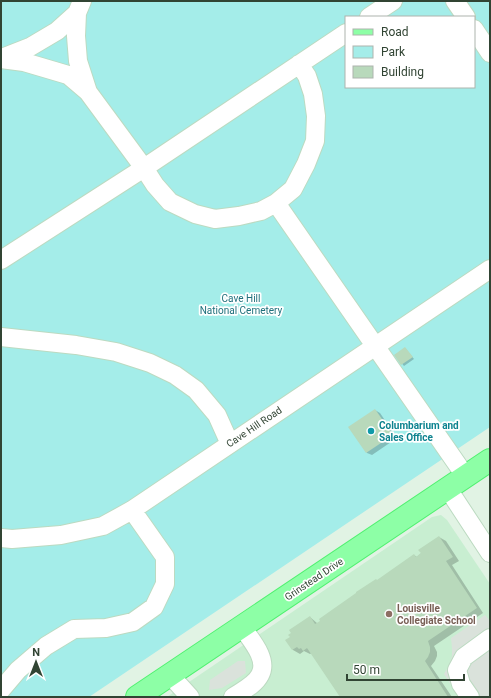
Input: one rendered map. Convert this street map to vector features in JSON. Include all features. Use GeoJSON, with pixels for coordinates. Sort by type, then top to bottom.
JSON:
{"type":"FeatureCollection","features":[{"type":"Feature","properties":{"kind":"main road","name":"Grinstead Drive"},"geometry":{"type":"LineString","coordinates":[[137,697],[490,460]]}},
{"type":"Feature","properties":{"kind":"street"},"geometry":{"type":"LineString","coordinates":[[370,16],[393,1]]}},
{"type":"Feature","properties":{"kind":"street"},"geometry":{"type":"LineString","coordinates":[[455,1],[465,16]]}},
{"type":"Feature","properties":{"kind":"street"},"geometry":{"type":"LineString","coordinates":[[1,59],[30,47],[57,31],[80,7]]}},
{"type":"Feature","properties":{"kind":"street"},"geometry":{"type":"LineString","coordinates":[[80,7],[76,36],[78,61],[88,92]]}},
{"type":"Feature","properties":{"kind":"street"},"geometry":{"type":"LineString","coordinates":[[475,30],[490,53]]}},
{"type":"Feature","properties":{"kind":"street"},"geometry":{"type":"LineString","coordinates":[[1,260],[144,168],[345,34]]}},
{"type":"Feature","properties":{"kind":"street"},"geometry":{"type":"LineString","coordinates":[[1,59],[24,62],[68,75],[88,92],[144,168],[155,186],[170,202],[195,214],[215,219],[261,211],[276,203],[293,189],[306,164],[315,141],[316,116],[313,94],[307,76],[299,64]]}},
{"type":"Feature","properties":{"kind":"street"},"geometry":{"type":"LineString","coordinates":[[276,203],[374,347],[466,477]]}},
{"type":"Feature","properties":{"kind":"street","name":"Cave Hill Road"},"geometry":{"type":"LineString","coordinates":[[1,538],[12,539],[61,535],[102,526],[132,510],[490,269]]}},
{"type":"Feature","properties":{"kind":"street"},"geometry":{"type":"LineString","coordinates":[[1,337],[116,352],[150,363],[174,375],[196,390],[217,415],[230,444]]}},
{"type":"Feature","properties":{"kind":"street"},"geometry":{"type":"LineString","coordinates":[[448,489],[490,553]]}},
{"type":"Feature","properties":{"kind":"street"},"geometry":{"type":"LineString","coordinates":[[1,690],[18,670],[46,646],[74,629],[106,628],[134,622],[154,607],[165,584],[165,557],[132,510]]}},
{"type":"Feature","properties":{"kind":"street"},"geometry":{"type":"LineString","coordinates":[[233,697],[251,685],[260,676],[263,668],[257,648],[242,627]]}},
{"type":"Feature","properties":{"kind":"street"},"geometry":{"type":"LineString","coordinates":[[470,697],[461,684],[457,670],[464,657],[488,642]]}},
{"type":"Feature","properties":{"kind":"street"},"geometry":{"type":"LineString","coordinates":[[170,675],[190,697]]}},
{"type":"Feature","properties":{"kind":"shaded area","name":"Louisville Collegiate School"},"geometry":{"type":"Polygon","coordinates":[[[441,515],[447,520],[490,584],[490,697],[167,697],[432,517],[441,515]]]}},
{"type":"Feature","properties":{"kind":"shaded area"},"geometry":{"type":"Polygon","coordinates":[[[485,615],[490,621],[490,697],[459,697],[444,674],[452,656],[451,638],[485,615]]]}},
{"type":"Feature","properties":{"kind":"shaded area"},"geometry":{"type":"Polygon","coordinates":[[[238,661],[245,661],[246,673],[222,688],[209,690],[210,680],[238,661]]]}},
{"type":"Feature","properties":{"kind":"green space","name":"Cave Hill National Cemetery"},"geometry":{"type":"Polygon","coordinates":[[[1,1],[490,1],[490,427],[89,697],[1,697],[1,1]]]}},
{"type":"Feature","properties":{"kind":"building"},"geometry":{"type":"Polygon","coordinates":[[[405,347],[413,357],[401,365],[394,355],[405,347]]]}},
{"type":"Feature","properties":{"kind":"building","name":"Columbarium and Sales Office"},"geometry":{"type":"Polygon","coordinates":[[[375,409],[393,435],[366,453],[348,427],[375,409]]]}},
{"type":"Feature","properties":{"kind":"building","name":"Louisville Collegiate School"},"geometry":{"type":"Polygon","coordinates":[[[439,536],[453,557],[446,561],[477,608],[428,641],[430,652],[425,661],[448,697],[340,697],[307,648],[303,651],[301,648],[299,649],[297,647],[292,650],[285,640],[290,637],[288,635],[291,633],[289,630],[310,616],[315,624],[320,621],[319,619],[356,592],[376,579],[377,580],[414,554],[416,557],[421,553],[418,550],[439,536]]]}},
{"type":"Feature","properties":{"kind":"place","name":"Columbarium and Sales Office"},"geometry":{"type":"Point","coordinates":[371,431]}},
{"type":"Feature","properties":{"kind":"place","name":"Louisville Collegiate School"},"geometry":{"type":"Point","coordinates":[389,614]}}]}
